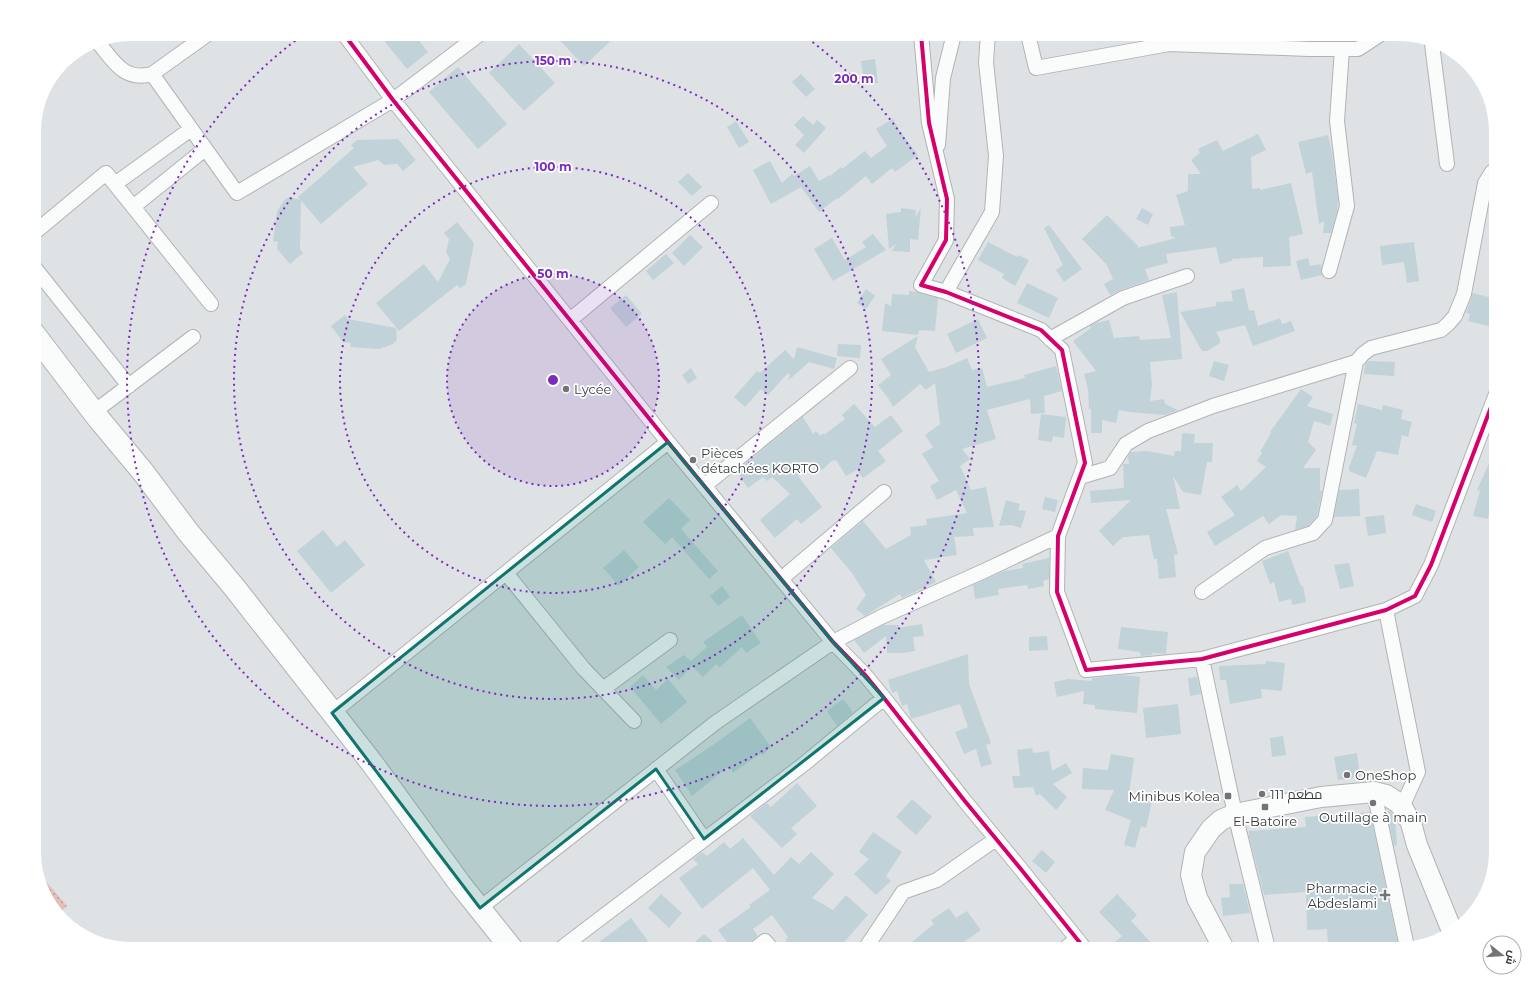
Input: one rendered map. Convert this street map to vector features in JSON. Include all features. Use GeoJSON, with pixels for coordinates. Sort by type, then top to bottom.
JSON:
{"type":"FeatureCollection","features":[{"type":"Feature","properties":{"kind":"main road"},"geometry":{"type":"LineString","coordinates":[[41,343],[143,472],[188,532],[234,587],[372,763],[460,884],[507,942]]}},
{"type":"Feature","properties":{"kind":"main road"},"geometry":{"type":"LineString","coordinates":[[1220,942],[1197,898],[1191,875],[1191,867],[1195,852],[1211,829],[1221,820],[1235,814],[1321,797],[1374,792],[1391,797],[1402,807],[1411,823],[1417,845],[1450,926]]}},
{"type":"Feature","properties":{"kind":"street"},"geometry":{"type":"LineString","coordinates":[[101,46],[121,70],[142,77],[152,74],[198,41]]}},
{"type":"Feature","properties":{"kind":"street"},"geometry":{"type":"LineString","coordinates":[[349,41],[393,100],[668,442],[833,642],[866,676],[1079,942]]}},
{"type":"Feature","properties":{"kind":"street"},"geometry":{"type":"LineString","coordinates":[[152,74],[237,193],[393,100],[471,41]]}},
{"type":"Feature","properties":{"kind":"street"},"geometry":{"type":"LineString","coordinates":[[923,41],[929,123],[947,199],[946,240],[920,285],[946,292],[1041,330],[1062,350],[1085,463],[1058,536],[1057,592],[1086,670],[1202,659],[1386,610],[1414,596],[1431,565],[1489,412]]}},
{"type":"Feature","properties":{"kind":"street"},"geometry":{"type":"LineString","coordinates":[[937,159],[943,78],[952,41]]}},
{"type":"Feature","properties":{"kind":"street"},"geometry":{"type":"LineString","coordinates":[[946,292],[992,212],[996,156],[986,62],[988,41]]}},
{"type":"Feature","properties":{"kind":"street"},"geometry":{"type":"LineString","coordinates":[[1030,41],[1036,68],[1168,44],[1222,41]]}},
{"type":"Feature","properties":{"kind":"street"},"geometry":{"type":"LineString","coordinates":[[1251,41],[1342,49],[1358,49],[1370,41]]}},
{"type":"Feature","properties":{"kind":"street"},"geometry":{"type":"LineString","coordinates":[[1432,48],[1447,164]]}},
{"type":"Feature","properties":{"kind":"street"},"geometry":{"type":"LineString","coordinates":[[1329,271],[1347,206],[1337,121],[1342,49]]}},
{"type":"Feature","properties":{"kind":"street"},"geometry":{"type":"LineString","coordinates":[[115,184],[191,129]]}},
{"type":"Feature","properties":{"kind":"street"},"geometry":{"type":"LineString","coordinates":[[133,207],[205,149]]}},
{"type":"Feature","properties":{"kind":"street"},"geometry":{"type":"LineString","coordinates":[[41,227],[106,173],[211,304]]}},
{"type":"Feature","properties":{"kind":"street"},"geometry":{"type":"LineString","coordinates":[[1202,592],[1265,548],[1313,533],[1321,526],[1325,520],[1356,362],[1371,348],[1441,330],[1455,316],[1464,294],[1485,182],[1489,176]]}},
{"type":"Feature","properties":{"kind":"street"},"geometry":{"type":"LineString","coordinates":[[570,320],[711,204]]}},
{"type":"Feature","properties":{"kind":"street"},"geometry":{"type":"LineString","coordinates":[[1050,339],[1123,298],[1187,276]]}},
{"type":"Feature","properties":{"kind":"street"},"geometry":{"type":"LineString","coordinates":[[41,277],[129,386]]}},
{"type":"Feature","properties":{"kind":"street"},"geometry":{"type":"LineString","coordinates":[[94,412],[193,337]]}},
{"type":"Feature","properties":{"kind":"street"},"geometry":{"type":"LineString","coordinates":[[1080,477],[1110,468],[1126,444],[1148,431],[1214,406],[1356,362]]}},
{"type":"Feature","properties":{"kind":"street"},"geometry":{"type":"LineString","coordinates":[[704,486],[850,368]]}},
{"type":"Feature","properties":{"kind":"street"},"geometry":{"type":"LineString","coordinates":[[332,713],[668,442]]}},
{"type":"Feature","properties":{"kind":"street"},"geometry":{"type":"LineString","coordinates":[[781,579],[884,492]]}},
{"type":"Feature","properties":{"kind":"street"},"geometry":{"type":"LineString","coordinates":[[480,908],[715,723],[833,642],[881,616],[984,571],[1058,536]]}},
{"type":"Feature","properties":{"kind":"street"},"geometry":{"type":"LineString","coordinates":[[506,573],[583,668],[634,721]]}},
{"type":"Feature","properties":{"kind":"street"},"geometry":{"type":"LineString","coordinates":[[1386,610],[1418,772],[1402,807]]}},
{"type":"Feature","properties":{"kind":"street"},"geometry":{"type":"LineString","coordinates":[[603,689],[670,640]]}},
{"type":"Feature","properties":{"kind":"street"},"geometry":{"type":"LineString","coordinates":[[1202,659],[1235,814],[1266,942]]}},
{"type":"Feature","properties":{"kind":"street"},"geometry":{"type":"LineString","coordinates":[[569,942],[804,764],[884,698]]}},
{"type":"Feature","properties":{"kind":"street"},"geometry":{"type":"LineString","coordinates":[[656,769],[704,840]]}},
{"type":"Feature","properties":{"kind":"street"},"geometry":{"type":"LineString","coordinates":[[1374,792],[1406,941]]}},
{"type":"Feature","properties":{"kind":"street"},"geometry":{"type":"LineString","coordinates":[[873,942],[903,892],[937,880],[996,839]]}},
{"type":"Feature","properties":{"kind":"highlighted area"},"geometry":{"type":"Polygon","coordinates":[[[668,442],[833,642],[884,698],[704,839],[656,769],[480,908],[332,713],[668,442]]]}},
{"type":"Feature","properties":{"kind":"shaded area"},"geometry":{"type":"Polygon","coordinates":[[[46,882],[67,906],[62,910],[53,897],[46,882]]]}},
{"type":"Feature","properties":{"kind":"building"},"geometry":{"type":"Polygon","coordinates":[[[419,41],[428,52],[407,69],[385,42],[419,41]]]}},
{"type":"Feature","properties":{"kind":"building"},"geometry":{"type":"Polygon","coordinates":[[[561,41],[611,41],[584,66],[561,41]]]}},
{"type":"Feature","properties":{"kind":"building"},"geometry":{"type":"Polygon","coordinates":[[[519,44],[555,83],[524,111],[489,73],[519,44]]]}},
{"type":"Feature","properties":{"kind":"building"},"geometry":{"type":"Polygon","coordinates":[[[875,59],[878,83],[864,84],[861,61],[875,59]]]}},
{"type":"Feature","properties":{"kind":"building"},"geometry":{"type":"Polygon","coordinates":[[[458,67],[507,124],[478,149],[429,92],[458,67]]]}},
{"type":"Feature","properties":{"kind":"building"},"geometry":{"type":"Polygon","coordinates":[[[801,74],[815,89],[806,97],[792,82],[801,74]]]}},
{"type":"Feature","properties":{"kind":"building"},"geometry":{"type":"Polygon","coordinates":[[[803,116],[813,125],[817,120],[826,128],[804,153],[795,145],[804,135],[794,125],[803,116]]]}},
{"type":"Feature","properties":{"kind":"building"},"geometry":{"type":"Polygon","coordinates":[[[893,119],[918,155],[895,172],[892,168],[872,184],[866,176],[838,199],[837,198],[819,212],[801,187],[771,204],[753,170],[770,161],[782,183],[792,174],[794,176],[810,166],[819,181],[830,176],[841,167],[842,169],[865,151],[871,158],[887,146],[876,129],[893,119]]]}},
{"type":"Feature","properties":{"kind":"building"},"geometry":{"type":"Polygon","coordinates":[[[736,121],[749,142],[739,148],[727,127],[736,121]]]}},
{"type":"Feature","properties":{"kind":"building"},"geometry":{"type":"Polygon","coordinates":[[[1258,134],[1266,150],[1251,157],[1252,189],[1260,188],[1260,190],[1291,183],[1303,234],[1289,237],[1291,266],[1263,267],[1263,257],[1232,259],[1232,261],[1220,264],[1216,247],[1166,254],[1168,263],[1145,269],[1149,280],[1110,295],[1104,284],[1113,279],[1107,265],[1082,239],[1107,215],[1138,246],[1137,248],[1176,238],[1171,236],[1170,227],[1185,225],[1176,195],[1188,191],[1188,174],[1201,174],[1191,160],[1200,153],[1198,149],[1217,140],[1223,151],[1258,134]]]}},
{"type":"Feature","properties":{"kind":"building"},"geometry":{"type":"Polygon","coordinates":[[[1328,135],[1338,199],[1337,211],[1331,233],[1323,233],[1324,221],[1319,224],[1312,172],[1306,174],[1298,142],[1328,135]]]}},
{"type":"Feature","properties":{"kind":"building"},"geometry":{"type":"Polygon","coordinates":[[[398,139],[416,160],[403,171],[397,164],[384,165],[378,160],[353,167],[368,184],[321,224],[298,197],[354,148],[351,145],[357,140],[398,139]]]}},
{"type":"Feature","properties":{"kind":"building"},"geometry":{"type":"Polygon","coordinates":[[[688,173],[702,187],[692,196],[678,182],[688,173]]]}},
{"type":"Feature","properties":{"kind":"building"},"geometry":{"type":"Polygon","coordinates":[[[289,197],[301,200],[300,249],[303,253],[290,264],[277,249],[278,242],[273,241],[277,212],[284,200],[289,197]]]}},
{"type":"Feature","properties":{"kind":"building"},"geometry":{"type":"Polygon","coordinates":[[[901,208],[916,210],[915,217],[921,208],[918,240],[910,239],[910,252],[892,251],[896,244],[889,249],[886,214],[901,212],[901,208]]]}},
{"type":"Feature","properties":{"kind":"building"},"geometry":{"type":"Polygon","coordinates":[[[1142,208],[1153,214],[1148,225],[1136,219],[1142,208]]]}},
{"type":"Feature","properties":{"kind":"building"},"geometry":{"type":"Polygon","coordinates":[[[457,222],[474,243],[466,284],[460,288],[457,285],[399,331],[376,303],[424,264],[438,282],[450,259],[446,252],[449,239],[444,233],[457,222]]]}},
{"type":"Feature","properties":{"kind":"building"},"geometry":{"type":"Polygon","coordinates":[[[1049,225],[1082,269],[1064,282],[1056,270],[1063,265],[1044,228],[1049,225]]]}},
{"type":"Feature","properties":{"kind":"building"},"geometry":{"type":"Polygon","coordinates":[[[873,234],[886,250],[833,281],[814,249],[832,238],[845,260],[866,247],[862,242],[873,234]]]}},
{"type":"Feature","properties":{"kind":"building"},"geometry":{"type":"Polygon","coordinates":[[[690,235],[703,247],[684,266],[672,253],[690,235]]]}},
{"type":"Feature","properties":{"kind":"building"},"geometry":{"type":"Polygon","coordinates":[[[988,242],[1017,257],[1018,255],[1029,260],[1015,286],[1002,278],[1004,274],[978,260],[988,242]]]}},
{"type":"Feature","properties":{"kind":"building"},"geometry":{"type":"Polygon","coordinates":[[[1414,242],[1419,281],[1407,283],[1404,262],[1382,265],[1380,246],[1414,242]]]}},
{"type":"Feature","properties":{"kind":"building"},"geometry":{"type":"Polygon","coordinates":[[[666,254],[674,263],[653,280],[646,271],[666,254]]]}},
{"type":"Feature","properties":{"kind":"building"},"geometry":{"type":"Polygon","coordinates":[[[1308,258],[1310,266],[1321,264],[1322,275],[1301,280],[1296,261],[1308,258]]]}},
{"type":"Feature","properties":{"kind":"building"},"geometry":{"type":"Polygon","coordinates":[[[1027,283],[1058,298],[1049,318],[1017,303],[1027,283]]]}},
{"type":"Feature","properties":{"kind":"building"},"geometry":{"type":"Polygon","coordinates":[[[1244,288],[1249,311],[1254,310],[1258,326],[1280,318],[1282,324],[1291,321],[1295,331],[1253,346],[1245,325],[1216,332],[1220,339],[1220,343],[1207,351],[1202,351],[1180,312],[1216,306],[1216,302],[1233,301],[1231,291],[1244,288]]]}},
{"type":"Feature","properties":{"kind":"building"},"geometry":{"type":"Polygon","coordinates":[[[866,289],[875,296],[866,309],[857,303],[866,289]]]}},
{"type":"Feature","properties":{"kind":"building"},"geometry":{"type":"Polygon","coordinates":[[[909,291],[938,298],[935,331],[919,330],[918,335],[882,331],[885,303],[891,306],[892,294],[909,295],[909,291]]]}},
{"type":"Feature","properties":{"kind":"building"},"geometry":{"type":"Polygon","coordinates":[[[1177,292],[1182,359],[1150,362],[1152,385],[1150,401],[1164,399],[1165,404],[1178,410],[1165,415],[1119,410],[1116,423],[1102,420],[1102,433],[1091,433],[1091,409],[1089,409],[1088,389],[1084,374],[1096,371],[1073,341],[1091,328],[1090,326],[1109,320],[1114,338],[1139,336],[1140,340],[1171,338],[1162,295],[1177,292]]]}},
{"type":"Feature","properties":{"kind":"building"},"geometry":{"type":"Polygon","coordinates":[[[1473,293],[1489,297],[1489,326],[1468,321],[1470,314],[1466,313],[1473,293]]]}},
{"type":"Feature","properties":{"kind":"building"},"geometry":{"type":"Polygon","coordinates":[[[626,295],[642,314],[626,327],[610,308],[626,295]]]}},
{"type":"Feature","properties":{"kind":"building"},"geometry":{"type":"Polygon","coordinates":[[[345,315],[348,319],[396,328],[397,340],[393,344],[379,349],[350,347],[351,343],[343,342],[331,326],[345,315]]]}},
{"type":"Feature","properties":{"kind":"building"},"geometry":{"type":"Polygon","coordinates":[[[978,319],[987,338],[956,353],[947,334],[978,319]]]}},
{"type":"Feature","properties":{"kind":"building"},"geometry":{"type":"Polygon","coordinates":[[[918,336],[915,347],[929,372],[947,367],[967,358],[972,370],[982,368],[987,387],[1025,378],[1024,375],[1056,366],[1062,391],[1044,396],[1045,413],[1031,414],[1030,399],[987,410],[996,439],[962,449],[970,459],[960,466],[971,490],[986,487],[994,527],[973,528],[974,536],[954,537],[957,555],[924,560],[936,582],[902,598],[900,594],[865,616],[856,609],[866,595],[852,573],[831,548],[863,521],[886,549],[911,535],[910,527],[927,525],[926,519],[967,513],[956,490],[937,500],[930,486],[939,481],[922,454],[933,447],[925,435],[940,424],[935,383],[926,390],[920,384],[893,407],[878,385],[891,375],[881,359],[918,336]]]}},
{"type":"Feature","properties":{"kind":"building"},"geometry":{"type":"Polygon","coordinates":[[[838,344],[861,345],[860,358],[837,356],[838,344]]]}},
{"type":"Feature","properties":{"kind":"building"},"geometry":{"type":"Polygon","coordinates":[[[797,347],[837,358],[834,369],[809,362],[788,381],[790,375],[788,373],[768,395],[761,389],[745,407],[734,397],[757,371],[760,373],[785,350],[794,359],[797,347]]]}},
{"type":"Feature","properties":{"kind":"building"},"geometry":{"type":"Polygon","coordinates":[[[1214,361],[1229,365],[1224,381],[1209,376],[1214,361]]]}},
{"type":"Feature","properties":{"kind":"building"},"geometry":{"type":"Polygon","coordinates":[[[1368,361],[1395,362],[1394,376],[1364,374],[1365,365],[1368,361]]]}},
{"type":"Feature","properties":{"kind":"building"},"geometry":{"type":"Polygon","coordinates":[[[691,368],[697,378],[688,384],[682,375],[691,368]]]}},
{"type":"Feature","properties":{"kind":"building"},"geometry":{"type":"Polygon","coordinates":[[[1301,389],[1313,397],[1307,406],[1333,414],[1330,426],[1314,421],[1308,442],[1316,450],[1303,468],[1320,468],[1320,491],[1322,491],[1317,516],[1308,526],[1295,530],[1297,516],[1281,515],[1269,524],[1263,516],[1215,546],[1207,532],[1235,515],[1221,497],[1237,485],[1241,491],[1266,467],[1257,461],[1262,453],[1260,452],[1271,433],[1270,432],[1301,389]]]}},
{"type":"Feature","properties":{"kind":"building"},"geometry":{"type":"Polygon","coordinates":[[[854,404],[875,427],[891,415],[903,431],[878,451],[886,461],[863,478],[857,470],[846,476],[836,460],[833,460],[822,470],[813,461],[798,476],[822,507],[801,524],[797,519],[775,538],[760,520],[790,494],[772,477],[767,481],[763,477],[748,488],[736,471],[803,417],[813,434],[816,431],[820,436],[823,433],[824,435],[845,419],[842,415],[854,404]]]}},
{"type":"Feature","properties":{"kind":"building"},"geometry":{"type":"Polygon","coordinates":[[[1358,404],[1382,410],[1383,405],[1403,410],[1401,419],[1412,422],[1408,437],[1402,435],[1398,455],[1377,451],[1366,478],[1349,471],[1349,467],[1357,446],[1352,445],[1357,424],[1354,423],[1358,404]]]}},
{"type":"Feature","properties":{"kind":"building"},"geometry":{"type":"Polygon","coordinates":[[[1041,414],[1066,417],[1064,438],[1053,436],[1052,442],[1038,440],[1041,414]]]}},
{"type":"Feature","properties":{"kind":"building"},"geometry":{"type":"Polygon","coordinates":[[[1182,433],[1195,434],[1194,443],[1213,443],[1212,462],[1207,462],[1201,495],[1183,492],[1173,476],[1180,509],[1166,509],[1178,554],[1174,555],[1176,577],[1159,579],[1157,559],[1154,559],[1149,535],[1123,537],[1113,546],[1099,531],[1131,500],[1091,503],[1090,491],[1124,488],[1123,464],[1129,464],[1128,456],[1131,452],[1147,451],[1174,456],[1175,451],[1181,451],[1182,433]]]}},
{"type":"Feature","properties":{"kind":"building"},"geometry":{"type":"Polygon","coordinates":[[[1489,463],[1488,519],[1473,516],[1480,491],[1477,490],[1489,463]]]}},
{"type":"Feature","properties":{"kind":"building"},"geometry":{"type":"Polygon","coordinates":[[[1359,489],[1360,516],[1334,517],[1339,490],[1359,489]]]}},
{"type":"Feature","properties":{"kind":"building"},"geometry":{"type":"Polygon","coordinates":[[[1045,497],[1058,500],[1055,512],[1042,509],[1045,497]]]}},
{"type":"Feature","properties":{"kind":"building"},"geometry":{"type":"Polygon","coordinates":[[[669,498],[690,520],[681,529],[718,571],[709,579],[672,537],[665,544],[643,522],[669,498]]]}},
{"type":"Feature","properties":{"kind":"building"},"geometry":{"type":"Polygon","coordinates":[[[1006,500],[1020,504],[1018,510],[1026,511],[1021,528],[1011,525],[999,526],[1006,500]]]}},
{"type":"Feature","properties":{"kind":"building"},"geometry":{"type":"Polygon","coordinates":[[[1416,504],[1436,511],[1432,522],[1412,515],[1416,504]]]}},
{"type":"Feature","properties":{"kind":"building"},"geometry":{"type":"Polygon","coordinates":[[[1384,515],[1386,533],[1368,536],[1365,517],[1384,515]]]}},
{"type":"Feature","properties":{"kind":"building"},"geometry":{"type":"Polygon","coordinates":[[[323,530],[337,547],[345,540],[365,565],[331,593],[297,551],[323,530]]]}},
{"type":"Feature","properties":{"kind":"building"},"geometry":{"type":"Polygon","coordinates":[[[624,550],[639,567],[619,586],[603,568],[624,550]]]}},
{"type":"Feature","properties":{"kind":"building"},"geometry":{"type":"Polygon","coordinates":[[[1288,551],[1301,586],[1303,586],[1306,602],[1292,605],[1291,599],[1279,602],[1274,582],[1270,584],[1262,561],[1288,551]]]}},
{"type":"Feature","properties":{"kind":"building"},"geometry":{"type":"Polygon","coordinates":[[[1049,558],[1049,579],[1043,581],[1044,586],[1028,589],[1027,585],[998,589],[999,595],[975,599],[973,585],[1004,571],[1023,568],[1022,564],[1049,558]]]}},
{"type":"Feature","properties":{"kind":"building"},"geometry":{"type":"Polygon","coordinates":[[[1349,563],[1354,586],[1340,589],[1334,565],[1349,563]]]}},
{"type":"Feature","properties":{"kind":"building"},"geometry":{"type":"Polygon","coordinates":[[[722,586],[730,597],[718,606],[710,596],[722,586]]]}},
{"type":"Feature","properties":{"kind":"building"},"geometry":{"type":"Polygon","coordinates":[[[742,615],[761,643],[746,653],[742,647],[720,667],[716,664],[703,677],[692,666],[679,680],[666,667],[684,655],[691,661],[707,647],[703,642],[742,615]]]}},
{"type":"Feature","properties":{"kind":"building"},"geometry":{"type":"Polygon","coordinates":[[[922,624],[924,636],[913,637],[915,651],[887,653],[886,636],[864,653],[854,640],[883,625],[900,625],[897,628],[922,624]]]}},
{"type":"Feature","properties":{"kind":"building"},"geometry":{"type":"Polygon","coordinates":[[[1121,627],[1168,632],[1166,654],[1152,653],[1153,655],[1141,656],[1140,652],[1118,649],[1121,627]]]}},
{"type":"Feature","properties":{"kind":"building"},"geometry":{"type":"Polygon","coordinates":[[[1047,636],[1048,650],[1029,651],[1029,637],[1047,636]]]}},
{"type":"Feature","properties":{"kind":"building"},"geometry":{"type":"Polygon","coordinates":[[[968,654],[969,684],[991,743],[986,745],[992,764],[981,767],[976,749],[964,754],[955,732],[968,727],[960,704],[911,719],[907,704],[902,706],[897,691],[892,693],[888,680],[968,654]]]}},
{"type":"Feature","properties":{"kind":"building"},"geometry":{"type":"Polygon","coordinates":[[[1266,661],[1285,663],[1282,691],[1261,689],[1262,698],[1230,704],[1226,680],[1220,680],[1219,666],[1265,664],[1266,661]]]}},
{"type":"Feature","properties":{"kind":"building"},"geometry":{"type":"Polygon","coordinates":[[[643,675],[656,690],[668,679],[687,702],[661,724],[630,687],[643,675]]]}},
{"type":"Feature","properties":{"kind":"building"},"geometry":{"type":"Polygon","coordinates":[[[1124,675],[1140,677],[1137,713],[1095,709],[1095,705],[1083,704],[1084,691],[1057,697],[1054,682],[1068,679],[1092,681],[1092,678],[1124,675]]]}},
{"type":"Feature","properties":{"kind":"building"},"geometry":{"type":"Polygon","coordinates":[[[1197,677],[1201,694],[1190,696],[1188,678],[1197,677]]]}},
{"type":"Feature","properties":{"kind":"building"},"geometry":{"type":"Polygon","coordinates":[[[843,699],[853,712],[837,726],[827,711],[843,699]]]}},
{"type":"Feature","properties":{"kind":"building"},"geometry":{"type":"Polygon","coordinates":[[[1178,704],[1181,734],[1146,738],[1143,708],[1178,704]]]}},
{"type":"Feature","properties":{"kind":"building"},"geometry":{"type":"Polygon","coordinates":[[[750,718],[771,747],[763,755],[761,753],[733,773],[729,766],[692,796],[675,770],[750,718]]]}},
{"type":"Feature","properties":{"kind":"building"},"geometry":{"type":"Polygon","coordinates":[[[1283,736],[1286,755],[1272,757],[1270,738],[1283,736]]]}},
{"type":"Feature","properties":{"kind":"building"},"geometry":{"type":"Polygon","coordinates":[[[1032,748],[1033,753],[1049,751],[1052,771],[1066,763],[1072,773],[1053,784],[1067,797],[1056,810],[1040,794],[1036,796],[1033,787],[1014,788],[1012,776],[1020,776],[1017,750],[1032,748]]]}},
{"type":"Feature","properties":{"kind":"building"},"geometry":{"type":"Polygon","coordinates":[[[1357,753],[1360,777],[1338,780],[1334,757],[1357,753]]]}},
{"type":"Feature","properties":{"kind":"building"},"geometry":{"type":"Polygon","coordinates":[[[1111,754],[1134,758],[1129,795],[1152,801],[1146,828],[1141,826],[1135,848],[1124,845],[1131,820],[1105,810],[1114,790],[1082,789],[1083,768],[1108,770],[1111,754]]]}},
{"type":"Feature","properties":{"kind":"building"},"geometry":{"type":"Polygon","coordinates":[[[797,783],[817,806],[791,828],[797,834],[782,848],[750,816],[767,803],[771,807],[797,783]]]}},
{"type":"Feature","properties":{"kind":"building"},"geometry":{"type":"Polygon","coordinates":[[[912,799],[932,817],[916,835],[896,817],[912,799]]]}},
{"type":"Feature","properties":{"kind":"building"},"geometry":{"type":"Polygon","coordinates":[[[1387,811],[1390,811],[1395,818],[1397,845],[1394,846],[1387,811]]]}},
{"type":"Feature","properties":{"kind":"building"},"geometry":{"type":"Polygon","coordinates":[[[1370,812],[1398,942],[1328,942],[1327,929],[1307,930],[1306,892],[1264,895],[1249,831],[1306,827],[1305,817],[1370,812]]]}},
{"type":"Feature","properties":{"kind":"building"},"geometry":{"type":"Polygon","coordinates":[[[873,832],[902,852],[886,876],[891,881],[876,895],[854,874],[869,859],[859,852],[873,832]]]}},
{"type":"Feature","properties":{"kind":"building"},"geometry":{"type":"Polygon","coordinates":[[[743,838],[774,875],[791,857],[799,864],[811,852],[834,874],[812,898],[833,910],[846,895],[868,915],[844,942],[787,942],[785,940],[788,937],[772,915],[753,929],[758,936],[750,942],[727,942],[718,930],[751,907],[749,905],[770,890],[753,868],[702,909],[679,878],[698,864],[693,859],[702,852],[707,856],[724,842],[730,849],[743,838]]]}},
{"type":"Feature","properties":{"kind":"building"},"geometry":{"type":"Polygon","coordinates":[[[1042,850],[1055,862],[1046,873],[1032,861],[1042,850]]]}},
{"type":"Feature","properties":{"kind":"building"},"geometry":{"type":"Polygon","coordinates":[[[1229,884],[1243,884],[1250,913],[1223,916],[1221,898],[1230,897],[1229,884]]]}},
{"type":"Feature","properties":{"kind":"building"},"geometry":{"type":"Polygon","coordinates":[[[661,894],[682,913],[669,928],[648,908],[661,894]]]}},
{"type":"Feature","properties":{"kind":"building"},"geometry":{"type":"Polygon","coordinates":[[[1117,894],[1137,915],[1131,921],[1150,942],[1115,942],[1122,936],[1099,912],[1117,894]]]}},
{"type":"Feature","properties":{"kind":"building"},"geometry":{"type":"Polygon","coordinates":[[[949,908],[956,918],[967,911],[981,930],[964,942],[912,942],[934,924],[931,920],[949,908]]]}},
{"type":"Feature","properties":{"kind":"building"},"geometry":{"type":"Polygon","coordinates":[[[631,918],[648,941],[647,942],[599,942],[631,918]]]}},
{"type":"Feature","properties":{"kind":"building"},"geometry":{"type":"Polygon","coordinates":[[[704,934],[713,942],[695,942],[704,934]]]}},
{"type":"Feature","properties":{"kind":"cycle path"},"geometry":{"type":"LineString","coordinates":[[349,41],[393,100],[668,442],[833,642],[866,676],[1079,942]]}},
{"type":"Feature","properties":{"kind":"cycle path"},"geometry":{"type":"LineString","coordinates":[[922,41],[929,123],[947,199],[946,240],[921,285],[946,292],[1041,330],[1062,350],[1085,463],[1058,536],[1057,592],[1086,670],[1202,659],[1386,610],[1415,596],[1431,565],[1489,412]]}},
{"type":"Feature","properties":{"kind":"place","name":"Lycée"},"geometry":{"type":"Point","coordinates":[566,389]}},
{"type":"Feature","properties":{"kind":"place","name":"Pièces détachées KORTO"},"geometry":{"type":"Point","coordinates":[693,460]}},
{"type":"Feature","properties":{"kind":"place","name":"OneShop"},"geometry":{"type":"Point","coordinates":[1347,775]}},
{"type":"Feature","properties":{"kind":"place","name":"مطعم 111"},"geometry":{"type":"Point","coordinates":[1262,794]}},
{"type":"Feature","properties":{"kind":"place","name":"Minibus Kolea"},"geometry":{"type":"Point","coordinates":[1228,796]}},
{"type":"Feature","properties":{"kind":"place","name":"Outillage à main"},"geometry":{"type":"Point","coordinates":[1373,803]}},
{"type":"Feature","properties":{"kind":"place","name":"El-Batoire"},"geometry":{"type":"Point","coordinates":[1265,807]}},
{"type":"Feature","properties":{"kind":"place","name":"Pharmacie Abdeslami"},"geometry":{"type":"Point","coordinates":[1385,895]}}]}
